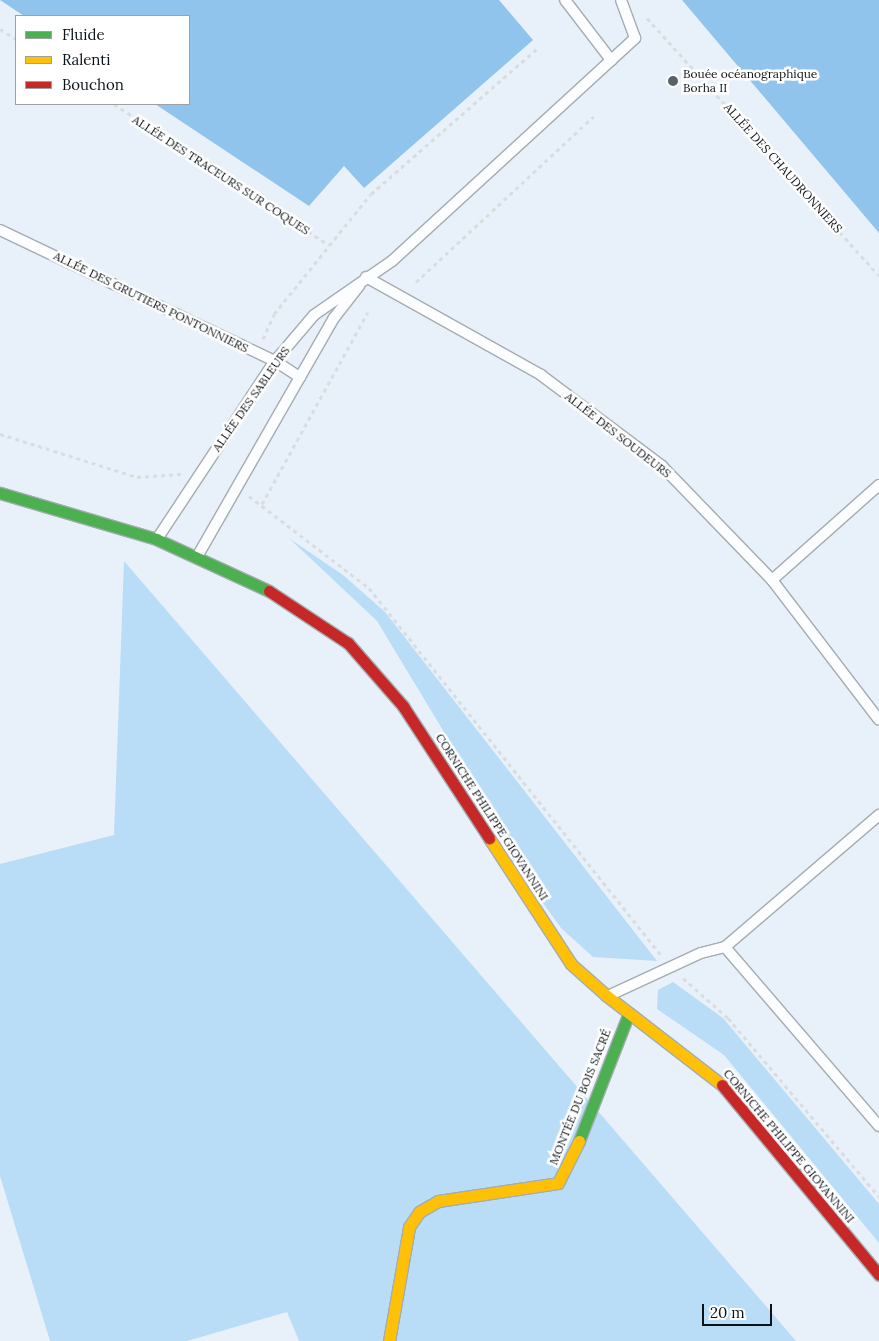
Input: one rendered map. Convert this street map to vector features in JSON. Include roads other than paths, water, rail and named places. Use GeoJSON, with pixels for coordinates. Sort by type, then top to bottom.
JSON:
{"type":"FeatureCollection","features":[{"type":"Feature","properties":{"kind":"main road","name":"CORNICHE PHILIPPE GIOVANNINI"},"geometry":{"type":"LineString","coordinates":[[0,493],[156,540],[282,598],[348,643],[404,706],[571,964],[607,996],[715,1076],[879,1275]]}},
{"type":"Feature","properties":{"kind":"main road","name":"MONTÉE DU BOIS SACRÉ"},"geometry":{"type":"LineString","coordinates":[[389,1341],[409,1226],[419,1212],[438,1201],[558,1183],[567,1170],[629,1013]]}},
{"type":"Feature","properties":{"kind":"lane"},"geometry":{"type":"LineString","coordinates":[[565,0],[611,60]]}},
{"type":"Feature","properties":{"kind":"lane","name":"ALLÉE DES SABLEURS"},"geometry":{"type":"LineString","coordinates":[[156,540],[275,361],[314,315],[366,277],[392,261],[635,38],[621,0]]}},
{"type":"Feature","properties":{"kind":"lane","name":"ALLÉE DES GRUTIERS PONTONNIERS"},"geometry":{"type":"LineString","coordinates":[[0,230],[275,361],[300,377]]}},
{"type":"Feature","properties":{"kind":"lane","name":"ALLÉE DES SABLEURS"},"geometry":{"type":"LineString","coordinates":[[197,558],[235,487],[239,487],[334,318],[366,277]]}},
{"type":"Feature","properties":{"kind":"lane","name":"ALLÉE DES SOUDEURS"},"geometry":{"type":"LineString","coordinates":[[366,277],[548,380],[662,466],[772,580],[879,720]]}},
{"type":"Feature","properties":{"kind":"lane"},"geometry":{"type":"LineString","coordinates":[[772,580],[879,485]]}},
{"type":"Feature","properties":{"kind":"lane"},"geometry":{"type":"LineString","coordinates":[[607,996],[701,953],[724,947],[879,815]]}},
{"type":"Feature","properties":{"kind":"lane"},"geometry":{"type":"LineString","coordinates":[[724,947],[879,1126]]}},
{"type":"Feature","properties":{"kind":"place","name":"Bouée océanographique Borha II"},"geometry":{"type":"Point","coordinates":[673,81]}}]}
